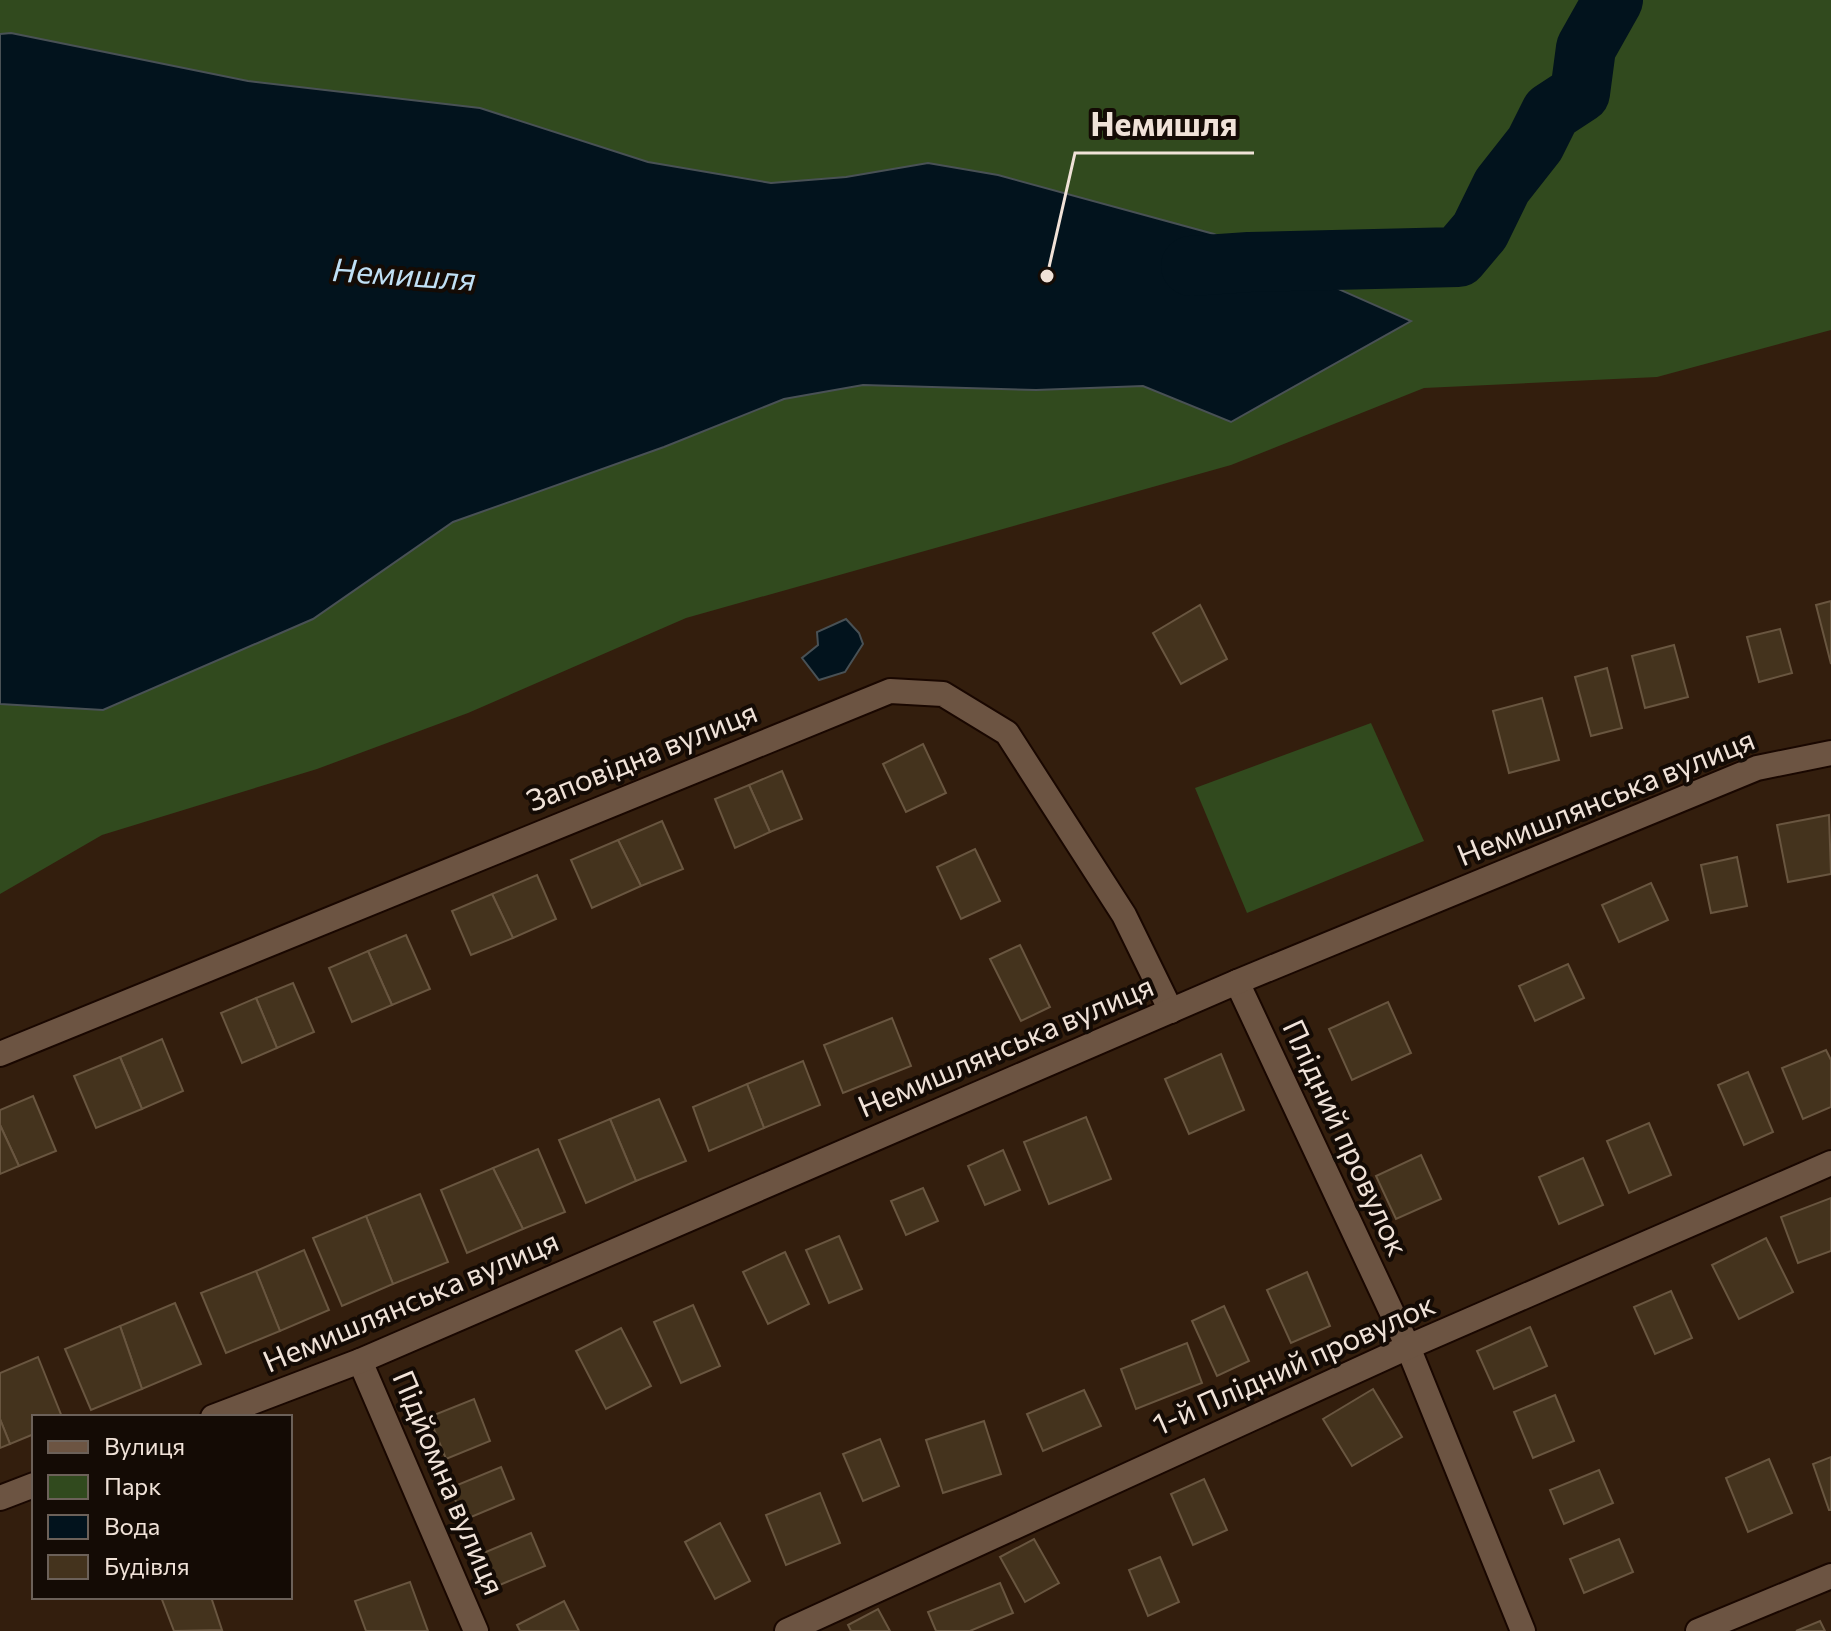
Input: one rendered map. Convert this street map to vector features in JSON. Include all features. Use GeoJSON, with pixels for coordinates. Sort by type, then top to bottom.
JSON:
{"type":"FeatureCollection","features":[{"type":"Feature","properties":{"kind":"street","name":"Заповідна вулиця"},"geometry":{"type":"LineString","coordinates":[[0,1054],[890,691],[943,694],[1007,733],[1124,915],[1171,1011]]}},
{"type":"Feature","properties":{"kind":"street","name":"Немишлянська вулиця"},"geometry":{"type":"LineString","coordinates":[[218,1415],[360,1361],[1237,982],[1757,768],[1831,753]]}},
{"type":"Feature","properties":{"kind":"street","name":"Плідний провулок"},"geometry":{"type":"LineString","coordinates":[[1237,982],[1408,1347],[1523,1631]]}},
{"type":"Feature","properties":{"kind":"street","name":"1-й Плідний провулок"},"geometry":{"type":"LineString","coordinates":[[787,1631],[1408,1347],[1831,1163]]}},
{"type":"Feature","properties":{"kind":"street","name":"Підйомна вулиця"},"geometry":{"type":"LineString","coordinates":[[360,1361],[476,1631]]}},
{"type":"Feature","properties":{"kind":"street"},"geometry":{"type":"LineString","coordinates":[[0,1498],[32,1486]]}},
{"type":"Feature","properties":{"kind":"street"},"geometry":{"type":"LineString","coordinates":[[1698,1631],[1831,1576]]}},
{"type":"Feature","properties":{"kind":"green space"},"geometry":{"type":"Polygon","coordinates":[[[0,0],[1831,0],[1831,330],[1657,377],[1424,388],[1231,465],[686,618],[468,713],[317,769],[102,835],[0,894],[0,704],[103,710],[313,619],[453,522],[664,447],[784,399],[863,385],[1036,390],[1143,386],[1231,422],[846,177],[771,183],[648,162],[480,108],[248,81],[11,33],[0,34],[0,0]]]}},
{"type":"Feature","properties":{"kind":"green space"},"geometry":{"type":"Polygon","coordinates":[[[1371,723],[1424,841],[1247,913],[1195,788],[1371,723]]]}},
{"type":"Feature","properties":{"kind":"water"},"geometry":{"type":"Polygon","coordinates":[[[11,33],[248,81],[480,108],[648,162],[771,183],[846,177],[928,163],[998,175],[1214,234],[1411,321],[1231,422],[1143,386],[1036,390],[863,385],[784,399],[664,447],[453,522],[313,619],[103,710],[0,704],[0,34],[11,33]]]}},
{"type":"Feature","properties":{"kind":"water"},"geometry":{"type":"Polygon","coordinates":[[[846,619],[859,633],[863,644],[845,672],[819,680],[802,658],[818,645],[817,632],[846,619]]]}},
{"type":"Feature","properties":{"kind":"building"},"geometry":{"type":"Polygon","coordinates":[[[1831,601],[1831,664],[1816,605],[1831,601]]]}},
{"type":"Feature","properties":{"kind":"building"},"geometry":{"type":"Polygon","coordinates":[[[1200,605],[1227,659],[1181,684],[1153,633],[1200,605]]]}},
{"type":"Feature","properties":{"kind":"building"},"geometry":{"type":"Polygon","coordinates":[[[1780,629],[1792,673],[1759,682],[1747,637],[1780,629]]]}},
{"type":"Feature","properties":{"kind":"building"},"geometry":{"type":"Polygon","coordinates":[[[1674,645],[1688,697],[1645,708],[1632,656],[1674,645]]]}},
{"type":"Feature","properties":{"kind":"building"},"geometry":{"type":"Polygon","coordinates":[[[1607,668],[1622,728],[1591,736],[1575,677],[1607,668]]]}},
{"type":"Feature","properties":{"kind":"building"},"geometry":{"type":"Polygon","coordinates":[[[1542,698],[1559,760],[1509,773],[1493,711],[1542,698]]]}},
{"type":"Feature","properties":{"kind":"building"},"geometry":{"type":"Polygon","coordinates":[[[923,744],[946,793],[906,812],[883,764],[923,744]]]}},
{"type":"Feature","properties":{"kind":"building"},"geometry":{"type":"Polygon","coordinates":[[[782,771],[802,819],[770,832],[749,785],[782,771]]]}},
{"type":"Feature","properties":{"kind":"building"},"geometry":{"type":"Polygon","coordinates":[[[749,785],[770,832],[735,848],[715,799],[749,785]]]}},
{"type":"Feature","properties":{"kind":"building"},"geometry":{"type":"Polygon","coordinates":[[[1829,815],[1831,874],[1788,882],[1777,825],[1829,815]]]}},
{"type":"Feature","properties":{"kind":"building"},"geometry":{"type":"Polygon","coordinates":[[[662,821],[683,869],[641,886],[618,840],[662,821]]]}},
{"type":"Feature","properties":{"kind":"building"},"geometry":{"type":"Polygon","coordinates":[[[618,840],[641,886],[592,908],[571,860],[618,840]]]}},
{"type":"Feature","properties":{"kind":"building"},"geometry":{"type":"Polygon","coordinates":[[[975,849],[1000,901],[961,919],[937,867],[975,849]]]}},
{"type":"Feature","properties":{"kind":"building"},"geometry":{"type":"Polygon","coordinates":[[[1737,857],[1747,906],[1711,913],[1701,865],[1737,857]]]}},
{"type":"Feature","properties":{"kind":"building"},"geometry":{"type":"Polygon","coordinates":[[[537,875],[556,919],[513,938],[492,894],[537,875]]]}},
{"type":"Feature","properties":{"kind":"building"},"geometry":{"type":"Polygon","coordinates":[[[1651,883],[1668,920],[1619,942],[1602,905],[1651,883]]]}},
{"type":"Feature","properties":{"kind":"building"},"geometry":{"type":"Polygon","coordinates":[[[492,894],[513,938],[471,955],[452,911],[492,894]]]}},
{"type":"Feature","properties":{"kind":"building"},"geometry":{"type":"Polygon","coordinates":[[[406,935],[430,989],[392,1005],[368,951],[406,935]]]}},
{"type":"Feature","properties":{"kind":"building"},"geometry":{"type":"Polygon","coordinates":[[[1020,945],[1050,1007],[1021,1021],[990,959],[1020,945]]]}},
{"type":"Feature","properties":{"kind":"building"},"geometry":{"type":"Polygon","coordinates":[[[368,951],[392,1005],[352,1022],[329,968],[368,951]]]}},
{"type":"Feature","properties":{"kind":"building"},"geometry":{"type":"Polygon","coordinates":[[[1568,964],[1584,998],[1535,1021],[1519,986],[1568,964]]]}},
{"type":"Feature","properties":{"kind":"building"},"geometry":{"type":"Polygon","coordinates":[[[293,983],[314,1032],[277,1048],[256,998],[293,983]]]}},
{"type":"Feature","properties":{"kind":"building"},"geometry":{"type":"Polygon","coordinates":[[[256,998],[277,1048],[242,1063],[221,1013],[256,998]]]}},
{"type":"Feature","properties":{"kind":"building"},"geometry":{"type":"Polygon","coordinates":[[[1388,1002],[1411,1053],[1352,1080],[1329,1029],[1388,1002]]]}},
{"type":"Feature","properties":{"kind":"building"},"geometry":{"type":"Polygon","coordinates":[[[892,1018],[911,1066],[843,1093],[824,1045],[892,1018]]]}},
{"type":"Feature","properties":{"kind":"building"},"geometry":{"type":"Polygon","coordinates":[[[162,1039],[183,1091],[142,1109],[120,1057],[162,1039]]]}},
{"type":"Feature","properties":{"kind":"building"},"geometry":{"type":"Polygon","coordinates":[[[1826,1050],[1831,1060],[1831,1107],[1803,1119],[1782,1068],[1826,1050]]]}},
{"type":"Feature","properties":{"kind":"building"},"geometry":{"type":"Polygon","coordinates":[[[1221,1054],[1244,1110],[1189,1134],[1165,1079],[1221,1054]]]}},
{"type":"Feature","properties":{"kind":"building"},"geometry":{"type":"Polygon","coordinates":[[[120,1057],[142,1109],[96,1128],[74,1076],[120,1057]]]}},
{"type":"Feature","properties":{"kind":"building"},"geometry":{"type":"Polygon","coordinates":[[[803,1061],[820,1105],[764,1128],[747,1084],[803,1061]]]}},
{"type":"Feature","properties":{"kind":"building"},"geometry":{"type":"Polygon","coordinates":[[[1748,1072],[1773,1132],[1744,1145],[1718,1085],[1748,1072]]]}},
{"type":"Feature","properties":{"kind":"building"},"geometry":{"type":"Polygon","coordinates":[[[747,1084],[764,1128],[709,1151],[693,1107],[747,1084]]]}},
{"type":"Feature","properties":{"kind":"building"},"geometry":{"type":"Polygon","coordinates":[[[33,1096],[56,1151],[19,1166],[0,1125],[0,1110],[33,1096]]]}},
{"type":"Feature","properties":{"kind":"building"},"geometry":{"type":"Polygon","coordinates":[[[659,1099],[686,1161],[636,1181],[610,1119],[659,1099]]]}},
{"type":"Feature","properties":{"kind":"building"},"geometry":{"type":"Polygon","coordinates":[[[1086,1117],[1111,1179],[1049,1204],[1024,1142],[1086,1117]]]}},
{"type":"Feature","properties":{"kind":"building"},"geometry":{"type":"Polygon","coordinates":[[[610,1119],[636,1181],[586,1203],[559,1140],[610,1119]]]}},
{"type":"Feature","properties":{"kind":"building"},"geometry":{"type":"Polygon","coordinates":[[[1649,1123],[1671,1175],[1629,1193],[1607,1141],[1649,1123]]]}},
{"type":"Feature","properties":{"kind":"building"},"geometry":{"type":"Polygon","coordinates":[[[0,1125],[19,1166],[0,1174],[0,1125]]]}},
{"type":"Feature","properties":{"kind":"building"},"geometry":{"type":"Polygon","coordinates":[[[538,1149],[565,1212],[523,1229],[493,1168],[538,1149]]]}},
{"type":"Feature","properties":{"kind":"building"},"geometry":{"type":"Polygon","coordinates":[[[1003,1150],[1020,1190],[985,1205],[968,1166],[1003,1150]]]}},
{"type":"Feature","properties":{"kind":"building"},"geometry":{"type":"Polygon","coordinates":[[[1421,1155],[1441,1199],[1396,1219],[1376,1176],[1421,1155]]]}},
{"type":"Feature","properties":{"kind":"building"},"geometry":{"type":"Polygon","coordinates":[[[1583,1158],[1603,1205],[1559,1224],[1539,1177],[1583,1158]]]}},
{"type":"Feature","properties":{"kind":"building"},"geometry":{"type":"Polygon","coordinates":[[[493,1168],[523,1229],[467,1253],[441,1190],[493,1168]]]}},
{"type":"Feature","properties":{"kind":"building"},"geometry":{"type":"Polygon","coordinates":[[[923,1188],[938,1221],[906,1235],[891,1201],[923,1188]]]}},
{"type":"Feature","properties":{"kind":"building"},"geometry":{"type":"Polygon","coordinates":[[[420,1194],[448,1262],[393,1284],[366,1216],[420,1194]]]}},
{"type":"Feature","properties":{"kind":"building"},"geometry":{"type":"Polygon","coordinates":[[[1831,1198],[1831,1251],[1798,1263],[1781,1217],[1831,1198]]]}},
{"type":"Feature","properties":{"kind":"building"},"geometry":{"type":"Polygon","coordinates":[[[366,1216],[393,1284],[342,1306],[313,1238],[366,1216]]]}},
{"type":"Feature","properties":{"kind":"building"},"geometry":{"type":"Polygon","coordinates":[[[839,1236],[862,1289],[829,1303],[806,1250],[839,1236]]]}},
{"type":"Feature","properties":{"kind":"building"},"geometry":{"type":"Polygon","coordinates":[[[1766,1238],[1793,1292],[1739,1319],[1712,1265],[1766,1238]]]}},
{"type":"Feature","properties":{"kind":"building"},"geometry":{"type":"Polygon","coordinates":[[[304,1250],[329,1310],[280,1331],[256,1271],[304,1250]]]}},
{"type":"Feature","properties":{"kind":"building"},"geometry":{"type":"Polygon","coordinates":[[[785,1252],[809,1304],[768,1324],[743,1272],[785,1252]]]}},
{"type":"Feature","properties":{"kind":"building"},"geometry":{"type":"Polygon","coordinates":[[[256,1271],[280,1331],[226,1353],[201,1293],[256,1271]]]}},
{"type":"Feature","properties":{"kind":"building"},"geometry":{"type":"Polygon","coordinates":[[[1307,1272],[1330,1326],[1291,1343],[1267,1290],[1307,1272]]]}},
{"type":"Feature","properties":{"kind":"building"},"geometry":{"type":"Polygon","coordinates":[[[1671,1291],[1692,1338],[1655,1354],[1634,1307],[1671,1291]]]}},
{"type":"Feature","properties":{"kind":"building"},"geometry":{"type":"Polygon","coordinates":[[[175,1303],[201,1364],[142,1389],[120,1326],[175,1303]]]}},
{"type":"Feature","properties":{"kind":"building"},"geometry":{"type":"Polygon","coordinates":[[[693,1305],[720,1366],[681,1383],[654,1322],[693,1305]]]}},
{"type":"Feature","properties":{"kind":"building"},"geometry":{"type":"Polygon","coordinates":[[[1224,1306],[1249,1361],[1217,1376],[1192,1321],[1224,1306]]]}},
{"type":"Feature","properties":{"kind":"building"},"geometry":{"type":"Polygon","coordinates":[[[120,1326],[142,1389],[91,1410],[65,1349],[120,1326]]]}},
{"type":"Feature","properties":{"kind":"building"},"geometry":{"type":"Polygon","coordinates":[[[1530,1327],[1547,1366],[1494,1389],[1477,1351],[1530,1327]]]}},
{"type":"Feature","properties":{"kind":"building"},"geometry":{"type":"Polygon","coordinates":[[[621,1328],[651,1386],[606,1409],[576,1351],[621,1328]]]}},
{"type":"Feature","properties":{"kind":"building"},"geometry":{"type":"Polygon","coordinates":[[[1187,1343],[1202,1383],[1136,1409],[1121,1369],[1187,1343]]]}},
{"type":"Feature","properties":{"kind":"building"},"geometry":{"type":"Polygon","coordinates":[[[38,1357],[61,1415],[32,1415],[32,1435],[10,1444],[0,1419],[0,1373],[38,1357]]]}},
{"type":"Feature","properties":{"kind":"building"},"geometry":{"type":"Polygon","coordinates":[[[1373,1389],[1402,1437],[1352,1466],[1323,1419],[1373,1389]]]}},
{"type":"Feature","properties":{"kind":"building"},"geometry":{"type":"Polygon","coordinates":[[[1084,1390],[1101,1426],[1043,1451],[1027,1414],[1084,1390]]]}},
{"type":"Feature","properties":{"kind":"building"},"geometry":{"type":"Polygon","coordinates":[[[1555,1395],[1574,1441],[1533,1458],[1514,1412],[1555,1395]]]}},
{"type":"Feature","properties":{"kind":"building"},"geometry":{"type":"Polygon","coordinates":[[[474,1399],[490,1441],[446,1459],[429,1417],[474,1399]]]}},
{"type":"Feature","properties":{"kind":"building"},"geometry":{"type":"Polygon","coordinates":[[[0,1419],[10,1444],[0,1448],[0,1419]]]}},
{"type":"Feature","properties":{"kind":"building"},"geometry":{"type":"Polygon","coordinates":[[[984,1421],[1001,1474],[943,1493],[926,1440],[984,1421]]]}},
{"type":"Feature","properties":{"kind":"building"},"geometry":{"type":"Polygon","coordinates":[[[880,1439],[899,1486],[863,1501],[843,1454],[880,1439]]]}},
{"type":"Feature","properties":{"kind":"building"},"geometry":{"type":"Polygon","coordinates":[[[1831,1457],[1831,1510],[1829,1510],[1813,1464],[1831,1457]]]}},
{"type":"Feature","properties":{"kind":"building"},"geometry":{"type":"Polygon","coordinates":[[[1769,1459],[1792,1513],[1748,1532],[1726,1478],[1769,1459]]]}},
{"type":"Feature","properties":{"kind":"building"},"geometry":{"type":"Polygon","coordinates":[[[501,1467],[514,1499],[464,1520],[450,1488],[501,1467]]]}},
{"type":"Feature","properties":{"kind":"building"},"geometry":{"type":"Polygon","coordinates":[[[1599,1470],[1613,1503],[1564,1524],[1550,1490],[1599,1470]]]}},
{"type":"Feature","properties":{"kind":"building"},"geometry":{"type":"Polygon","coordinates":[[[1204,1479],[1227,1530],[1193,1545],[1171,1494],[1204,1479]]]}},
{"type":"Feature","properties":{"kind":"building"},"geometry":{"type":"Polygon","coordinates":[[[820,1493],[840,1543],[786,1565],[766,1515],[820,1493]]]}},
{"type":"Feature","properties":{"kind":"building"},"geometry":{"type":"Polygon","coordinates":[[[720,1523],[750,1581],[715,1599],[685,1542],[720,1523]]]}},
{"type":"Feature","properties":{"kind":"building"},"geometry":{"type":"Polygon","coordinates":[[[531,1533],[545,1566],[495,1587],[481,1554],[531,1533]]]}},
{"type":"Feature","properties":{"kind":"building"},"geometry":{"type":"Polygon","coordinates":[[[1034,1539],[1059,1583],[1025,1602],[1000,1557],[1034,1539]]]}},
{"type":"Feature","properties":{"kind":"building"},"geometry":{"type":"Polygon","coordinates":[[[1619,1539],[1633,1572],[1584,1593],[1570,1559],[1619,1539]]]}},
{"type":"Feature","properties":{"kind":"building"},"geometry":{"type":"Polygon","coordinates":[[[1160,1557],[1179,1602],[1148,1616],[1129,1570],[1160,1557]]]}},
{"type":"Feature","properties":{"kind":"building"},"geometry":{"type":"Polygon","coordinates":[[[410,1582],[428,1631],[366,1631],[355,1601],[410,1582]]]}},
{"type":"Feature","properties":{"kind":"building"},"geometry":{"type":"Polygon","coordinates":[[[1000,1583],[1013,1613],[970,1631],[936,1631],[928,1612],[1000,1583]]]}},
{"type":"Feature","properties":{"kind":"building"},"geometry":{"type":"Polygon","coordinates":[[[162,1599],[212,1599],[222,1630],[174,1631],[162,1599]]]}},
{"type":"Feature","properties":{"kind":"building"},"geometry":{"type":"Polygon","coordinates":[[[564,1601],[579,1631],[520,1631],[517,1625],[564,1601]]]}},
{"type":"Feature","properties":{"kind":"building"},"geometry":{"type":"Polygon","coordinates":[[[878,1609],[890,1631],[851,1631],[848,1625],[878,1609]]]}},
{"type":"Feature","properties":{"kind":"building"},"geometry":{"type":"Polygon","coordinates":[[[1820,1621],[1825,1631],[1796,1631],[1820,1621]]]}},
{"type":"Feature","properties":{"kind":"waterway","name":"Немишля"},"geometry":{"type":"LineString","coordinates":[[1191,266],[1458,257],[1480,231],[1502,186],[1535,144],[1551,112],[1580,93],[1586,48],[1613,0]]}},
{"type":"Feature","properties":{"kind":"place","name":"Немишля"},"geometry":{"type":"Point","coordinates":[1047,276]}}]}
